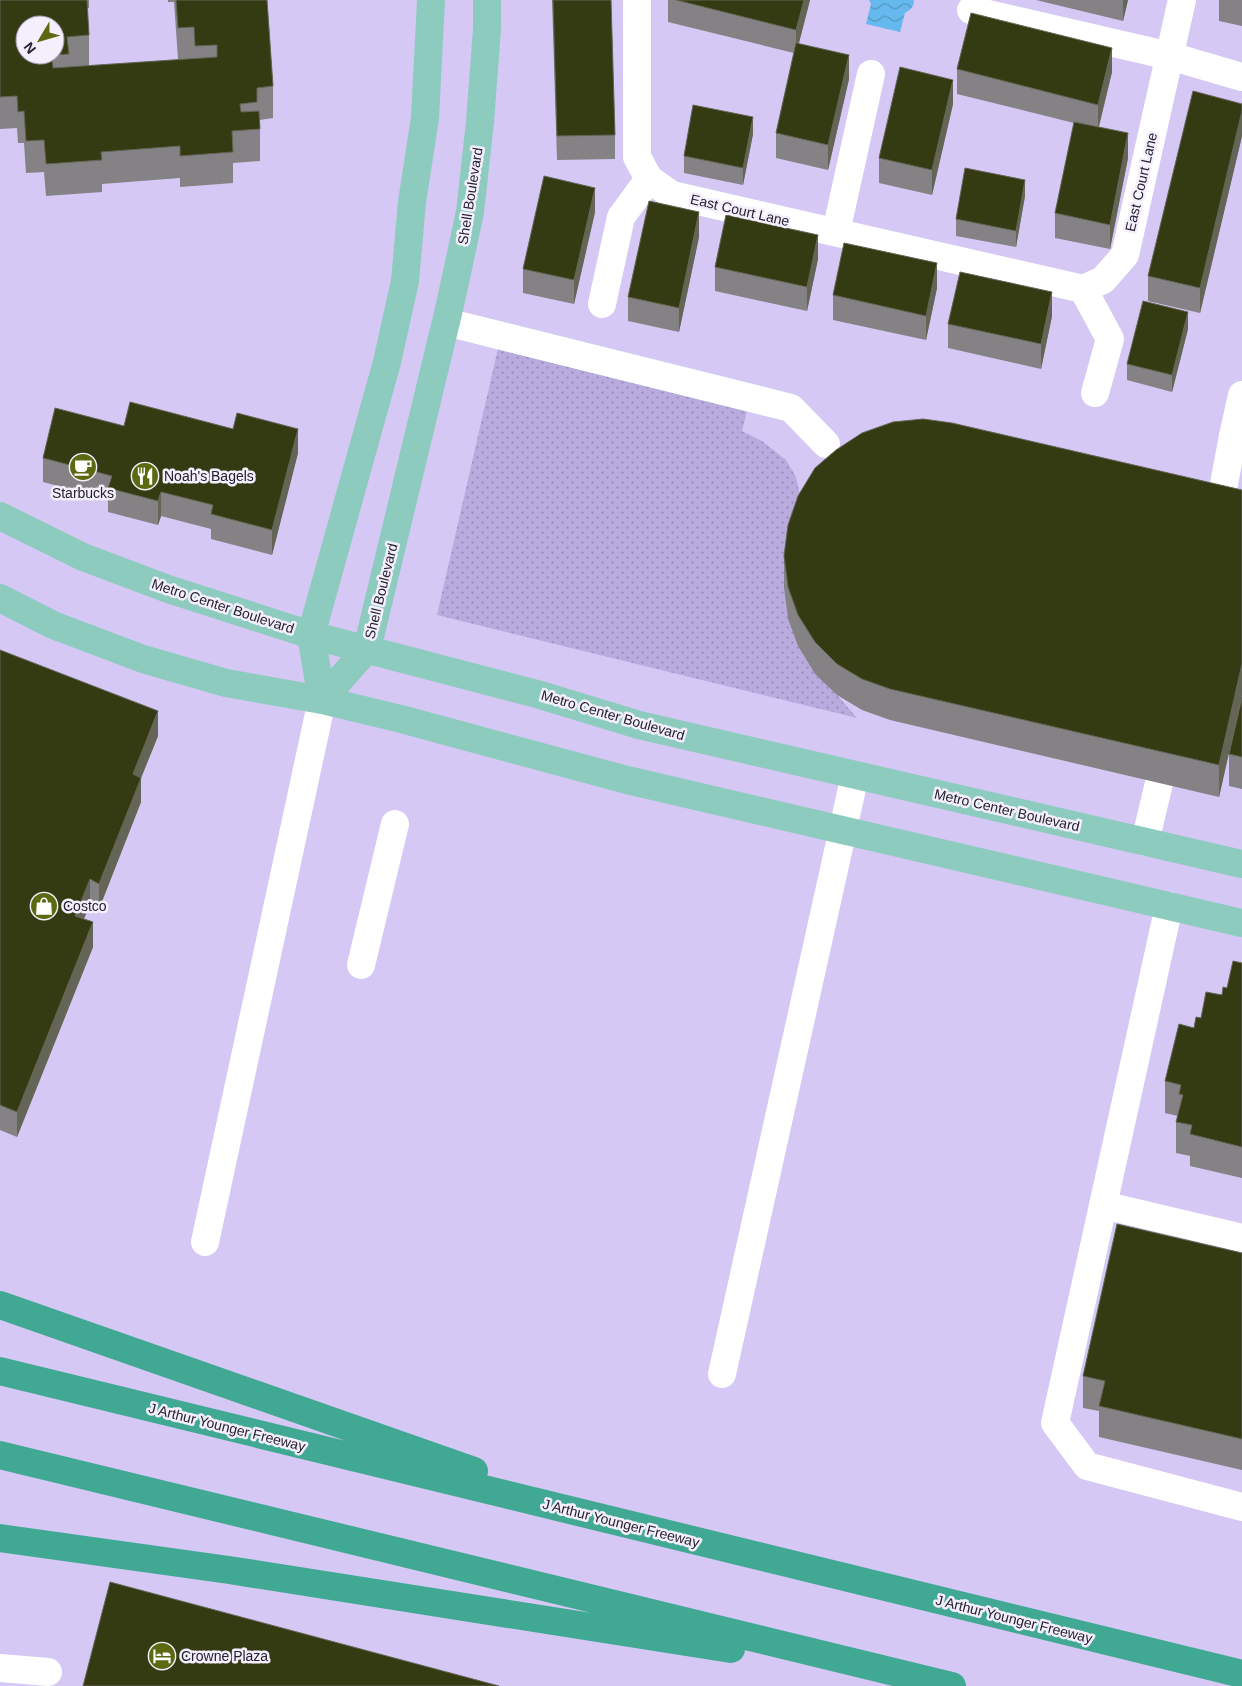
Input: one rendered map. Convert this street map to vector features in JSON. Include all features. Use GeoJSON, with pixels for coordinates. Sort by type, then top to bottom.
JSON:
{"type":"FeatureCollection","features":[{"type":"Feature","properties":{"kind":"highway"},"geometry":{"type":"LineString","coordinates":[[0,1305],[624,1524]]}},
{"type":"Feature","properties":{"kind":"highway","name":"J Arthur Younger Freeway"},"geometry":{"type":"LineString","coordinates":[[0,1371],[1242,1674]]}},
{"type":"Feature","properties":{"kind":"highway"},"geometry":{"type":"LineString","coordinates":[[0,1455],[952,1686]]}},
{"type":"Feature","properties":{"kind":"highway"},"geometry":{"type":"LineString","coordinates":[[0,1538],[229,1570],[915,1677]]}},
{"type":"Feature","properties":{"kind":"main road"},"geometry":{"type":"LineString","coordinates":[[322,700],[311,635],[387,362],[405,281],[412,202],[425,118],[431,0]]}},
{"type":"Feature","properties":{"kind":"main road","name":"Shell Boulevard"},"geometry":{"type":"LineString","coordinates":[[322,700],[367,649],[446,322],[470,212],[480,122],[487,29],[487,0]]}},
{"type":"Feature","properties":{"kind":"main road","name":"Metro Center Boulevard"},"geometry":{"type":"LineString","coordinates":[[0,516],[83,557],[168,589],[311,635],[538,694],[639,725],[1242,864]]}},
{"type":"Feature","properties":{"kind":"main road"},"geometry":{"type":"LineString","coordinates":[[0,598],[53,625],[143,659],[226,683],[322,700],[401,719],[627,780],[1242,923]]}},
{"type":"Feature","properties":{"kind":"lane","name":"East Court Lane"},"geometry":{"type":"LineString","coordinates":[[637,0],[636,157],[649,179],[672,194],[1083,289],[1103,280],[1125,255],[1182,0]]}},
{"type":"Feature","properties":{"kind":"lane"},"geometry":{"type":"LineString","coordinates":[[971,10],[1170,56],[1242,77]]}},
{"type":"Feature","properties":{"kind":"lane"},"geometry":{"type":"LineString","coordinates":[[836,232],[871,74]]}},
{"type":"Feature","properties":{"kind":"lane"},"geometry":{"type":"LineString","coordinates":[[602,304],[621,216],[649,179]]}},
{"type":"Feature","properties":{"kind":"lane"},"geometry":{"type":"LineString","coordinates":[[1083,289],[1110,338],[1095,393]]}},
{"type":"Feature","properties":{"kind":"lane"},"geometry":{"type":"LineString","coordinates":[[446,322],[791,408],[826,444]]}},
{"type":"Feature","properties":{"kind":"lane"},"geometry":{"type":"LineString","coordinates":[[1218,516],[1237,437],[1242,395]]}},
{"type":"Feature","properties":{"kind":"lane"},"geometry":{"type":"LineString","coordinates":[[205,1242],[322,700]]}},
{"type":"Feature","properties":{"kind":"lane"},"geometry":{"type":"LineString","coordinates":[[722,1374],[855,775]]}},
{"type":"Feature","properties":{"kind":"lane"},"geometry":{"type":"LineString","coordinates":[[1145,842],[1158,783]]}},
{"type":"Feature","properties":{"kind":"lane"},"geometry":{"type":"LineString","coordinates":[[361,965],[395,824]]}},
{"type":"Feature","properties":{"kind":"lane"},"geometry":{"type":"LineString","coordinates":[[1169,906],[1055,1423],[1087,1466],[1242,1507]]}},
{"type":"Feature","properties":{"kind":"lane"},"geometry":{"type":"LineString","coordinates":[[1103,1205],[1242,1238]]}},
{"type":"Feature","properties":{"kind":"lane"},"geometry":{"type":"LineString","coordinates":[[0,1668],[49,1669]]}},
{"type":"Feature","properties":{"kind":"shaded area"},"geometry":{"type":"Polygon","coordinates":[[[499,344],[749,403],[742,431],[762,441],[786,460],[796,477],[800,495],[784,588],[788,619],[798,646],[815,674],[857,718],[437,615],[499,344]]]}},
{"type":"Feature","properties":{"kind":"water"},"geometry":{"type":"Polygon","coordinates":[[[869,0],[914,0],[911,8],[905,13],[900,32],[866,24],[871,4],[869,0]]]}},
{"type":"Feature","properties":{"kind":"building"},"geometry":{"type":"Polygon","coordinates":[[[0,0],[87,0],[89,35],[67,37],[69,54],[65,54],[65,15],[15,15],[15,65],[53,65],[53,68],[217,57],[217,45],[195,46],[194,27],[178,28],[176,0],[267,0],[273,86],[257,88],[257,102],[240,104],[241,112],[259,111],[260,129],[232,131],[233,152],[180,156],[180,146],[101,152],[102,160],[46,164],[44,140],[26,141],[24,111],[18,112],[17,96],[0,97],[0,0]]]}},
{"type":"Feature","properties":{"kind":"building"},"geometry":{"type":"Polygon","coordinates":[[[553,0],[611,0],[615,135],[557,136],[553,0]]]}},
{"type":"Feature","properties":{"kind":"building"},"geometry":{"type":"Polygon","coordinates":[[[676,0],[804,0],[796,30],[676,0]]]}},
{"type":"Feature","properties":{"kind":"building"},"geometry":{"type":"Polygon","coordinates":[[[971,13],[1112,48],[1098,105],[957,69],[971,13]]]}},
{"type":"Feature","properties":{"kind":"building"},"geometry":{"type":"Polygon","coordinates":[[[796,43],[849,55],[828,145],[776,133],[796,43]]]}},
{"type":"Feature","properties":{"kind":"building"},"geometry":{"type":"Polygon","coordinates":[[[900,67],[953,80],[932,170],[879,158],[900,67]]]}},
{"type":"Feature","properties":{"kind":"building"},"geometry":{"type":"Polygon","coordinates":[[[1193,91],[1242,104],[1242,111],[1200,288],[1148,276],[1193,91]]]}},
{"type":"Feature","properties":{"kind":"building"},"geometry":{"type":"Polygon","coordinates":[[[693,105],[753,117],[743,168],[684,156],[693,105]]]}},
{"type":"Feature","properties":{"kind":"building"},"geometry":{"type":"Polygon","coordinates":[[[1074,122],[1128,133],[1110,225],[1055,213],[1074,122]]]}},
{"type":"Feature","properties":{"kind":"building"},"geometry":{"type":"Polygon","coordinates":[[[965,168],[1025,180],[1016,231],[956,219],[965,168]]]}},
{"type":"Feature","properties":{"kind":"building"},"geometry":{"type":"Polygon","coordinates":[[[544,176],[595,188],[574,280],[523,269],[544,176]]]}},
{"type":"Feature","properties":{"kind":"building"},"geometry":{"type":"Polygon","coordinates":[[[649,201],[699,212],[679,308],[628,297],[649,201]]]}},
{"type":"Feature","properties":{"kind":"building"},"geometry":{"type":"Polygon","coordinates":[[[726,215],[818,235],[807,287],[715,267],[726,215]]]}},
{"type":"Feature","properties":{"kind":"building"},"geometry":{"type":"Polygon","coordinates":[[[844,243],[937,263],[926,316],[833,295],[844,243]]]}},
{"type":"Feature","properties":{"kind":"building"},"geometry":{"type":"Polygon","coordinates":[[[960,272],[1052,292],[1041,344],[948,324],[960,272]]]}},
{"type":"Feature","properties":{"kind":"building"},"geometry":{"type":"Polygon","coordinates":[[[1143,301],[1188,312],[1172,375],[1127,364],[1143,301]]]}},
{"type":"Feature","properties":{"kind":"building"},"geometry":{"type":"Polygon","coordinates":[[[130,402],[233,429],[237,413],[298,429],[272,530],[211,514],[213,505],[161,492],[158,501],[108,488],[112,476],[43,458],[55,408],[124,426],[130,402]]]}},
{"type":"Feature","properties":{"kind":"building"},"geometry":{"type":"Polygon","coordinates":[[[923,419],[952,423],[1242,490],[1242,664],[1219,765],[890,689],[862,679],[837,664],[815,642],[798,615],[788,587],[784,556],[788,525],[798,496],[815,468],[836,450],[862,433],[893,422],[923,419]]]}},
{"type":"Feature","properties":{"kind":"building","name":"Costco"},"geometry":{"type":"Polygon","coordinates":[[[0,650],[158,711],[133,774],[141,778],[99,884],[90,879],[75,916],[93,922],[17,1112],[0,1105],[0,650]]]}},
{"type":"Feature","properties":{"kind":"building"},"geometry":{"type":"Polygon","coordinates":[[[1242,697],[1242,757],[1229,754],[1242,697]]]}},
{"type":"Feature","properties":{"kind":"building"},"geometry":{"type":"Polygon","coordinates":[[[1233,961],[1242,963],[1242,1147],[1190,1134],[1192,1125],[1176,1122],[1183,1095],[1179,1094],[1181,1085],[1165,1081],[1179,1024],[1194,1028],[1196,1017],[1201,1018],[1206,992],[1222,995],[1223,987],[1227,988],[1233,961]]]}},
{"type":"Feature","properties":{"kind":"building"},"geometry":{"type":"Polygon","coordinates":[[[1117,1224],[1242,1253],[1242,1439],[1099,1406],[1105,1381],[1083,1376],[1117,1224]]]}},
{"type":"Feature","properties":{"kind":"building"},"geometry":{"type":"Polygon","coordinates":[[[110,1582],[499,1686],[83,1686],[110,1582]]]}},
{"type":"Feature","properties":{"kind":"place","name":"Starbucks"},"geometry":{"type":"Point","coordinates":[83,467]}},
{"type":"Feature","properties":{"kind":"place","name":"Noah's Bagels"},"geometry":{"type":"Point","coordinates":[145,476]}},
{"type":"Feature","properties":{"kind":"place","name":"Costco"},"geometry":{"type":"Point","coordinates":[44,906]}},
{"type":"Feature","properties":{"kind":"place","name":"Crowne Plaza"},"geometry":{"type":"Point","coordinates":[162,1656]}}]}
